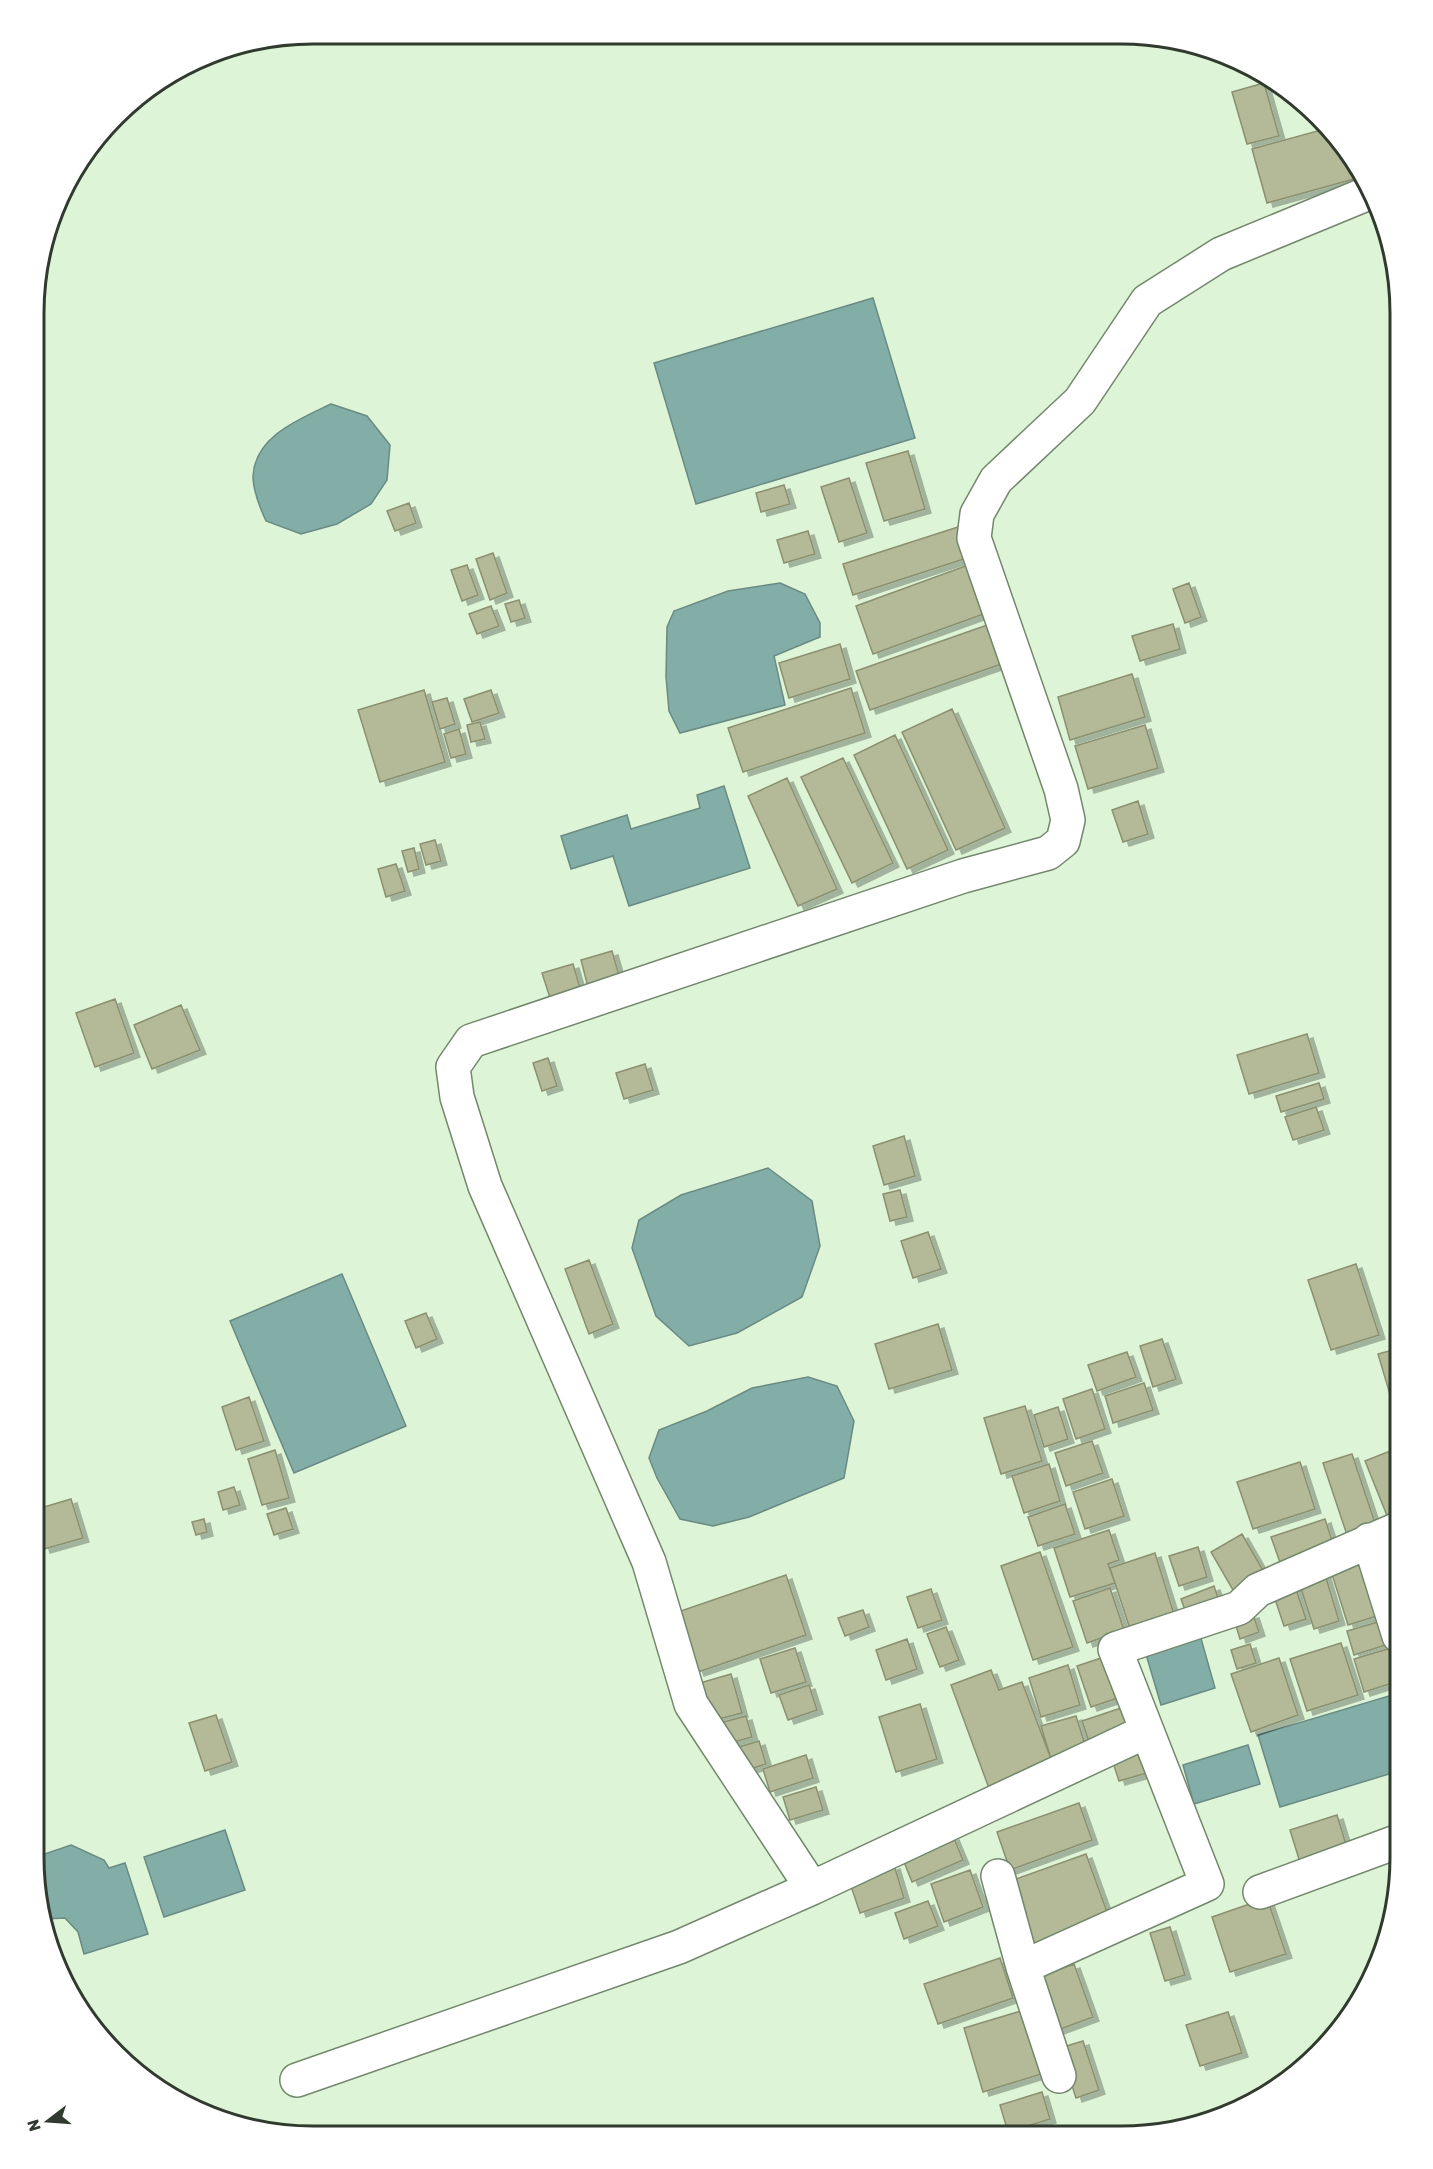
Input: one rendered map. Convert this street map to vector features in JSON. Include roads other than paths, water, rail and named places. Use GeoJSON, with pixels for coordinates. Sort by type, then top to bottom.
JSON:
{"type":"FeatureCollection","features":[{"type":"Feature","properties":{"kind":"street"},"geometry":{"type":"LineString","coordinates":[[812,1888],[692,1704],[649,1562],[485,1186],[457,1097],[453,1067],[471,1041],[963,876],[1048,853],[1063,841],[1068,820],[1061,789],[974,538],[977,514],[996,480],[1080,401],[1146,301],[1221,254],[1363,195]]}},
{"type":"Feature","properties":{"kind":"street"},"geometry":{"type":"LineString","coordinates":[[1023,1967],[1207,1884],[1115,1649],[1239,1608],[1258,1590],[1390,1532]]}},
{"type":"Feature","properties":{"kind":"street"},"geometry":{"type":"LineString","coordinates":[[1369,1540],[1390,1605]]}},
{"type":"Feature","properties":{"kind":"street"},"geometry":{"type":"LineString","coordinates":[[297,2079],[679,1947],[812,1888],[1147,1731]]}},
{"type":"Feature","properties":{"kind":"street"},"geometry":{"type":"LineString","coordinates":[[1260,1892],[1390,1844]]}},
{"type":"Feature","properties":{"kind":"street"},"geometry":{"type":"LineString","coordinates":[[998,1876],[1023,1967],[1059,2076]]}},
{"type":"Feature","properties":{"kind":"water"},"geometry":{"type":"Polygon","coordinates":[[[873,298],[915,438],[696,504],[654,363],[873,298]]]}},
{"type":"Feature","properties":{"kind":"water"},"geometry":{"type":"Polygon","coordinates":[[[331,404],[367,416],[390,445],[387,480],[371,504],[337,524],[301,534],[266,521],[253,482],[256,462],[262,450],[270,440],[293,423],[331,404]]]}},
{"type":"Feature","properties":{"kind":"water"},"geometry":{"type":"Polygon","coordinates":[[[780,583],[805,594],[820,623],[820,637],[774,656],[785,705],[680,733],[669,711],[666,677],[667,627],[674,611],[728,591],[780,583]]]}},
{"type":"Feature","properties":{"kind":"water"},"geometry":{"type":"Polygon","coordinates":[[[724,786],[750,868],[629,906],[613,856],[571,869],[561,836],[627,815],[631,829],[700,808],[697,795],[724,786]]]}},
{"type":"Feature","properties":{"kind":"water"},"geometry":{"type":"Polygon","coordinates":[[[768,1168],[812,1201],[820,1246],[802,1297],[737,1333],[689,1346],[656,1316],[632,1248],[639,1220],[681,1195],[768,1168]]]}},
{"type":"Feature","properties":{"kind":"water"},"geometry":{"type":"Polygon","coordinates":[[[342,1274],[406,1426],[294,1473],[230,1321],[342,1274]]]}},
{"type":"Feature","properties":{"kind":"water"},"geometry":{"type":"Polygon","coordinates":[[[808,1377],[837,1386],[854,1421],[844,1478],[749,1517],[713,1526],[680,1519],[657,1478],[649,1458],[659,1430],[707,1411],[752,1388],[808,1377]]]}},
{"type":"Feature","properties":{"kind":"water"},"geometry":{"type":"Polygon","coordinates":[[[1200,1635],[1215,1688],[1161,1705],[1145,1651],[1200,1635]]]}},
{"type":"Feature","properties":{"kind":"water"},"geometry":{"type":"Polygon","coordinates":[[[1390,1696],[1390,1774],[1280,1807],[1258,1735],[1390,1696]]]}},
{"type":"Feature","properties":{"kind":"water"},"geometry":{"type":"Polygon","coordinates":[[[1248,1745],[1260,1784],[1194,1804],[1183,1765],[1248,1745]]]}},
{"type":"Feature","properties":{"kind":"water"},"geometry":{"type":"Polygon","coordinates":[[[225,1830],[245,1890],[164,1917],[144,1857],[225,1830]]]}},
{"type":"Feature","properties":{"kind":"water"},"geometry":{"type":"Polygon","coordinates":[[[71,1845],[104,1860],[109,1868],[125,1863],[148,1934],[84,1954],[78,1932],[65,1918],[51,1919],[44,1874],[44,1854],[71,1845]]]}}]}
